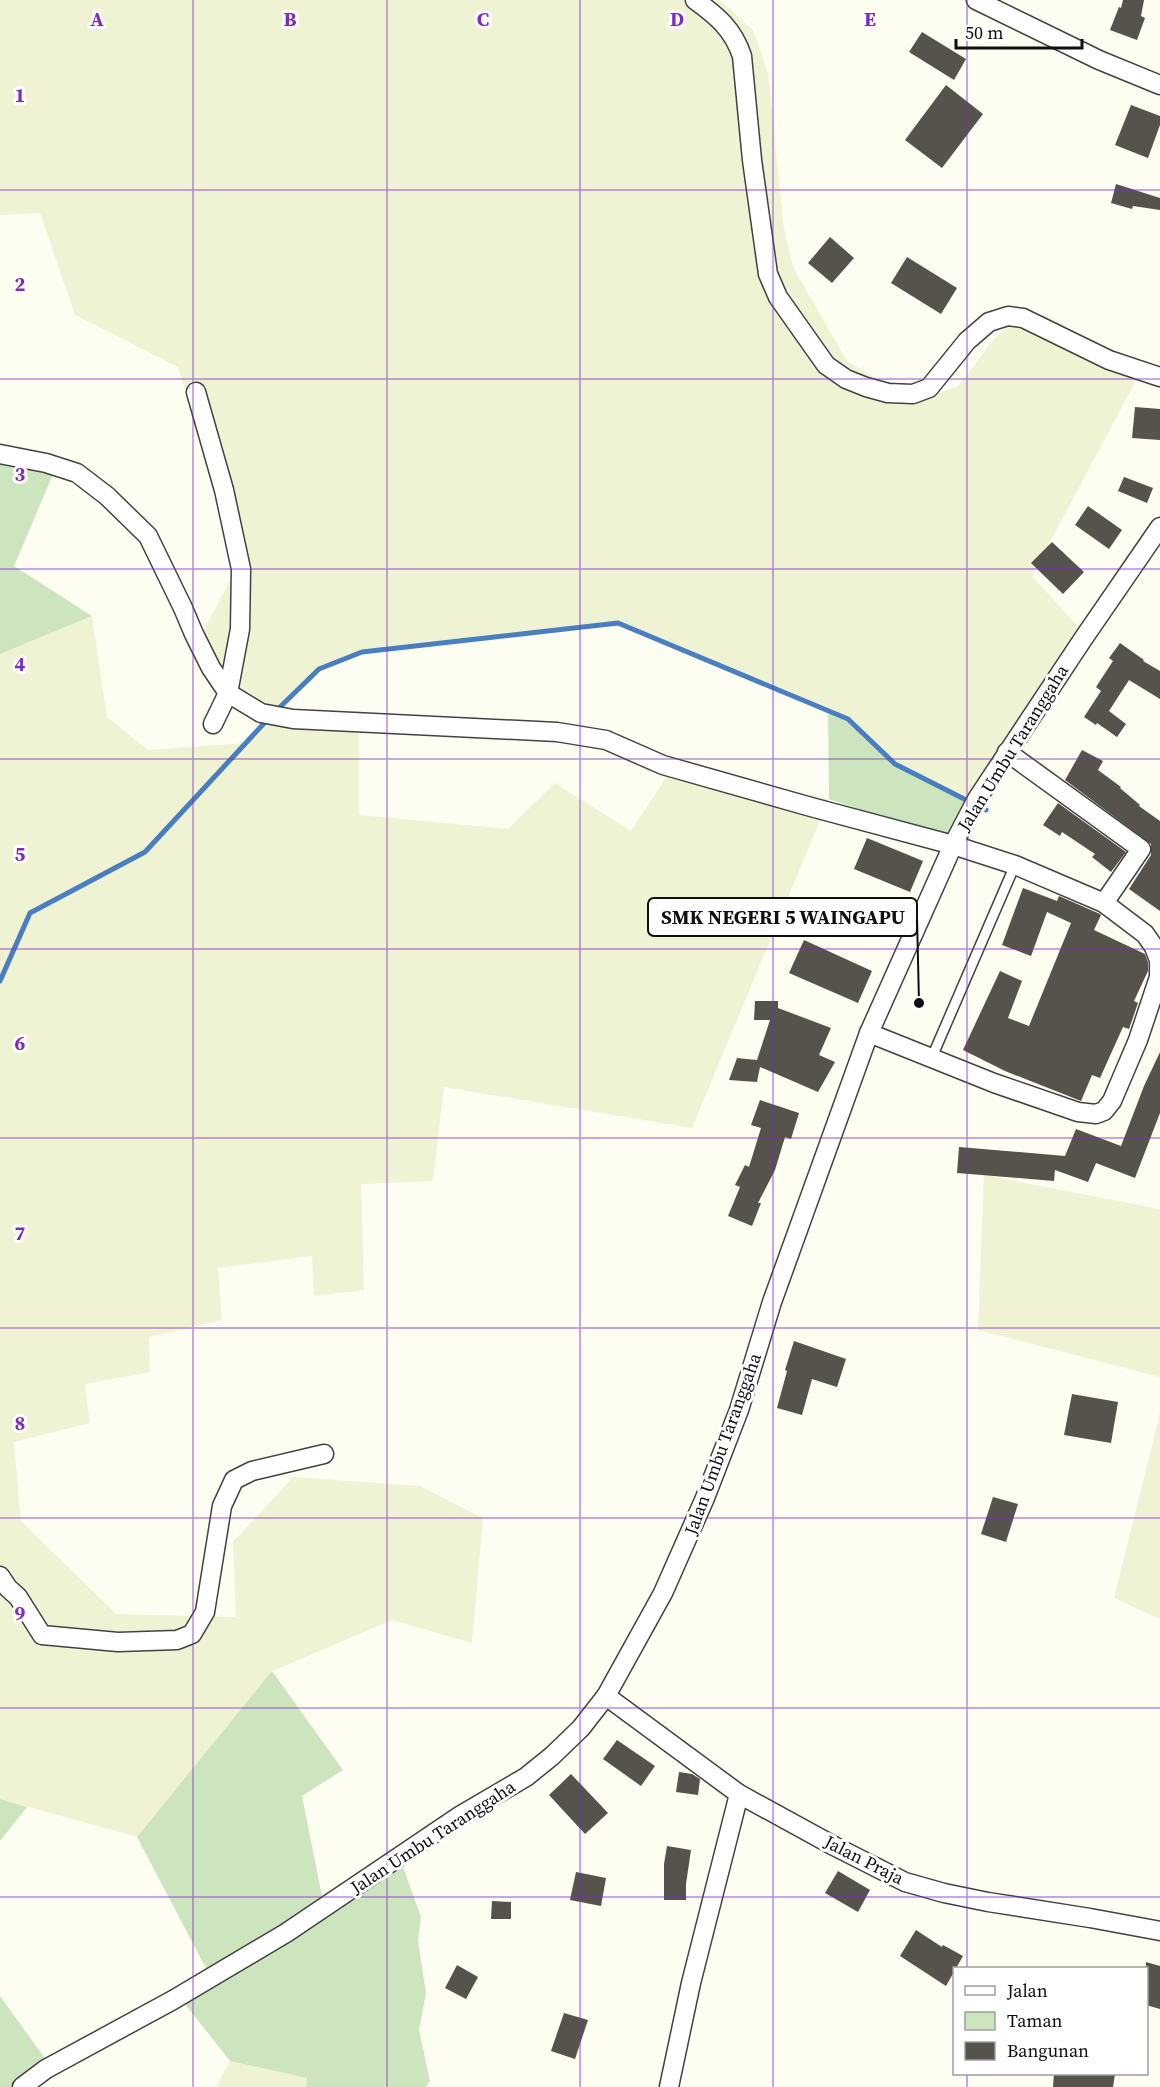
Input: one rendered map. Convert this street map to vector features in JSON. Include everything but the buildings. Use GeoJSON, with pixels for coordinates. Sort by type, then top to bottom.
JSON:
{"type":"FeatureCollection","features":[{"type":"Feature","properties":{"kind":"street"},"geometry":{"type":"LineString","coordinates":[[695,0],[719,17],[738,44],[742,56],[768,274],[778,297],[826,365],[846,379],[866,387],[888,393],[913,394],[929,388],[967,340],[989,322],[1008,316],[1023,318],[1109,360],[1160,377]]}},
{"type":"Feature","properties":{"kind":"street"},"geometry":{"type":"LineString","coordinates":[[976,0],[1099,60],[1160,85]]}},
{"type":"Feature","properties":{"kind":"street"},"geometry":{"type":"LineString","coordinates":[[196,392],[224,490],[241,570],[240,629],[228,693],[213,724]]}},
{"type":"Feature","properties":{"kind":"street"},"geometry":{"type":"LineString","coordinates":[[0,454],[46,463],[77,473],[107,496],[148,536],[211,668],[228,693],[261,712],[293,719],[534,731],[606,740],[663,765],[953,844],[1015,865],[1104,903],[1145,934],[1159,960],[1159,977],[1138,1040],[1112,1101],[1104,1111],[1096,1114],[1078,1112],[994,1083],[869,1034]]}},
{"type":"Feature","properties":{"kind":"street","name":"Jalan Umbu Taranggaha"},"geometry":{"type":"LineString","coordinates":[[22,2087],[46,2069],[173,2000],[286,1933],[451,1821],[526,1777],[567,1742],[606,1696],[663,1593],[705,1498],[739,1410],[772,1302],[869,1034],[953,844],[974,804],[1007,752],[1160,527]]}},
{"type":"Feature","properties":{"kind":"street"},"geometry":{"type":"LineString","coordinates":[[1007,752],[1141,849],[1104,903]]}},
{"type":"Feature","properties":{"kind":"street"},"geometry":{"type":"LineString","coordinates":[[0,1575],[8,1588],[18,1597],[42,1635],[118,1642],[177,1640],[192,1634],[205,1612],[222,1506],[234,1480],[252,1471],[324,1454]]}},
{"type":"Feature","properties":{"kind":"street","name":"Jalan Praja"},"geometry":{"type":"LineString","coordinates":[[606,1696],[739,1794],[905,1882],[988,1902],[1160,1931]]}},
{"type":"Feature","properties":{"kind":"street"},"geometry":{"type":"LineString","coordinates":[[669,2087],[694,1971],[739,1794]]}},
{"type":"Feature","properties":{"kind":"lane"},"geometry":{"type":"LineString","coordinates":[[932,1057],[1015,865]]}},
{"type":"Feature","properties":{"kind":"green space"},"geometry":{"type":"Polygon","coordinates":[[[0,0],[720,0],[753,30],[768,73],[784,229],[794,269],[847,361],[883,383],[932,396],[958,386],[995,338],[1019,316],[1045,315],[1142,369],[1032,576],[1084,633],[973,803],[895,764],[848,719],[618,623],[362,652],[319,669],[275,712],[359,721],[359,815],[508,829],[555,783],[631,831],[673,767],[829,799],[692,1128],[444,1087],[433,1181],[361,1184],[364,1290],[314,1296],[312,1256],[218,1268],[222,1320],[149,1337],[150,1372],[85,1384],[90,1423],[14,1442],[21,1521],[116,1614],[236,1617],[233,1542],[293,1477],[420,1486],[483,1518],[472,1643],[392,1620],[273,1671],[137,1837],[0,1799],[0,654],[92,616],[107,717],[148,750],[246,743],[274,713],[232,690],[198,642],[238,565],[178,367],[75,315],[40,213],[0,215],[0,0]]]}},
{"type":"Feature","properties":{"kind":"green space"},"geometry":{"type":"Polygon","coordinates":[[[0,461],[54,472],[14,566],[92,616],[0,654],[0,461]]]}},
{"type":"Feature","properties":{"kind":"green space"},"geometry":{"type":"Polygon","coordinates":[[[828,710],[848,719],[895,764],[973,803],[955,842],[829,799],[828,710]]]}},
{"type":"Feature","properties":{"kind":"green space"},"geometry":{"type":"Polygon","coordinates":[[[984,1175],[1160,1209],[1160,1377],[978,1330],[984,1175]]]}},
{"type":"Feature","properties":{"kind":"green space"},"geometry":{"type":"Polygon","coordinates":[[[1160,1413],[1160,1619],[1114,1598],[1160,1413]]]}},
{"type":"Feature","properties":{"kind":"green space"},"geometry":{"type":"Polygon","coordinates":[[[272,1671],[343,1770],[302,1796],[324,1906],[399,1856],[421,1917],[418,1941],[426,1993],[419,2030],[430,2081],[426,2087],[306,2087],[307,2078],[230,2061],[177,1994],[209,1974],[137,1837],[272,1671]]]}},
{"type":"Feature","properties":{"kind":"green space"},"geometry":{"type":"Polygon","coordinates":[[[0,1799],[27,1807],[0,1841],[0,1799]]]}},
{"type":"Feature","properties":{"kind":"green space"},"geometry":{"type":"Polygon","coordinates":[[[0,1996],[49,2064],[17,2087],[0,2087],[0,1996]]]}},
{"type":"Feature","properties":{"kind":"green space"},"geometry":{"type":"Polygon","coordinates":[[[230,2061],[307,2078],[306,2087],[216,2087],[230,2061]]]}},
{"type":"Feature","properties":{"kind":"waterway"},"geometry":{"type":"LineString","coordinates":[[277,710],[319,669],[362,652],[618,623],[848,719],[895,764],[986,810]]}},
{"type":"Feature","properties":{"kind":"waterway"},"geometry":{"type":"LineString","coordinates":[[0,981],[30,913],[145,852],[268,719]]}},
{"type":"Feature","properties":{"kind":"place","name":"SMK NEGERI 5 WAINGAPU"},"geometry":{"type":"Point","coordinates":[919,1003]}}]}
